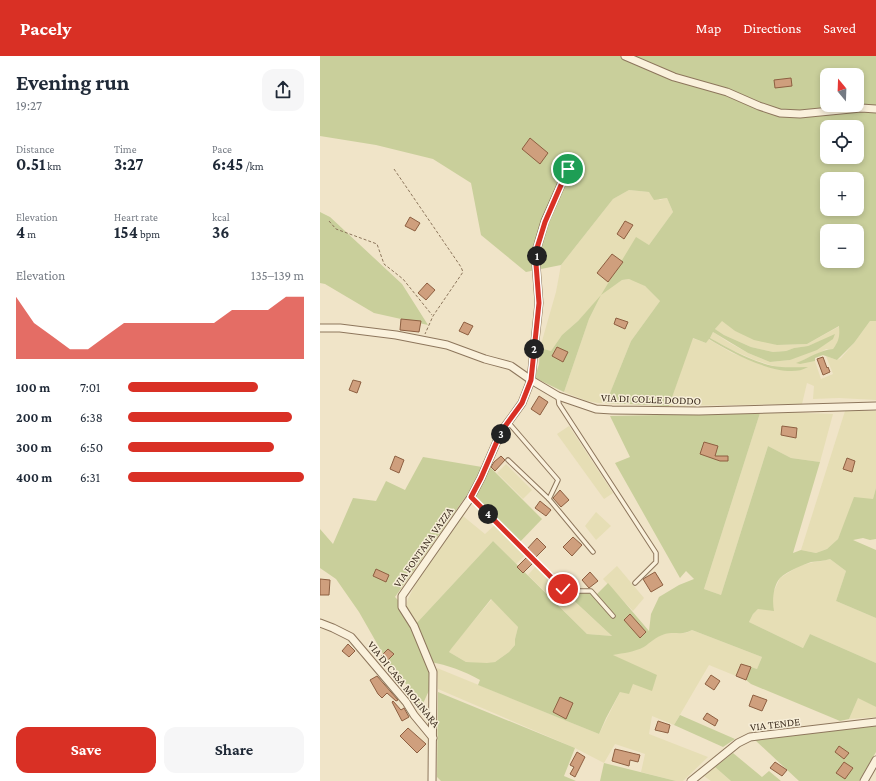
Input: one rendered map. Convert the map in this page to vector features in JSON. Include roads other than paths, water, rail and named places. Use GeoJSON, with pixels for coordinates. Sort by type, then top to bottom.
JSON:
{"type":"FeatureCollection","features":[{"type":"Feature","properties":{"kind":"street"},"geometry":{"type":"LineString","coordinates":[[625,56],[674,77],[727,92],[759,106],[780,113],[800,114],[861,108],[876,109]]}},
{"type":"Feature","properties":{"kind":"street","name":"VIA FONTANA VAZZA"},"geometry":{"type":"LineString","coordinates":[[433,738],[433,672],[414,626],[402,607],[402,596],[471,497],[501,432],[522,403],[531,380],[539,303],[536,264],[537,248],[545,222],[568,169]]}},
{"type":"Feature","properties":{"kind":"street","name":"VIA DI COLLE DODDO"},"geometry":{"type":"LineString","coordinates":[[320,328],[340,328],[396,335],[447,345],[485,359],[511,366],[558,396],[596,409],[699,412],[876,406]]}},
{"type":"Feature","properties":{"kind":"street","name":"VIA DI CASA MOLINARA"},"geometry":{"type":"LineString","coordinates":[[320,623],[351,637],[406,702],[414,715],[433,738],[432,781]]}},
{"type":"Feature","properties":{"kind":"street","name":"VIA TENDE"},"geometry":{"type":"LineString","coordinates":[[691,781],[738,743],[750,737],[876,722]]}},
{"type":"Feature","properties":{"kind":"street"},"geometry":{"type":"LineString","coordinates":[[864,781],[876,760]]}},
{"type":"Feature","properties":{"kind":"lane"},"geometry":{"type":"LineString","coordinates":[[558,396],[559,404],[656,553],[656,562],[635,583]]}},
{"type":"Feature","properties":{"kind":"lane"},"geometry":{"type":"LineString","coordinates":[[508,422],[558,480],[549,499]]}},
{"type":"Feature","properties":{"kind":"lane"},"geometry":{"type":"LineString","coordinates":[[508,460],[549,499],[593,552]]}},
{"type":"Feature","properties":{"kind":"lane"},"geometry":{"type":"LineString","coordinates":[[471,497],[563,589],[591,591],[613,616]]}}]}
